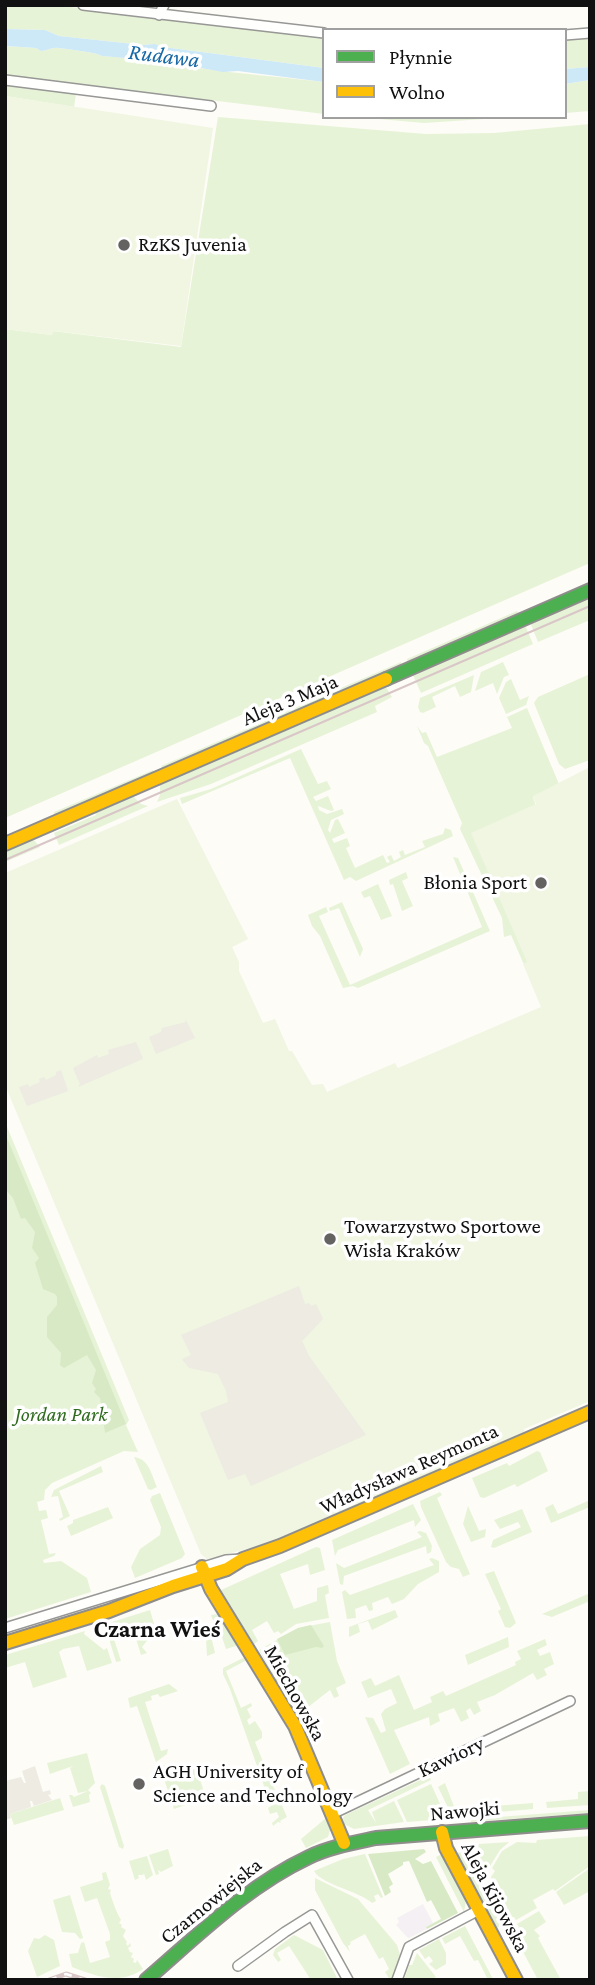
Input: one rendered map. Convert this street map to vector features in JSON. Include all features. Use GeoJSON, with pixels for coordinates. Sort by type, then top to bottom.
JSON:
{"type":"FeatureCollection","features":[{"type":"Feature","properties":{"kind":"street"},"geometry":{"type":"LineString","coordinates":[[83,5],[322,33]]}},
{"type":"Feature","properties":{"kind":"street"},"geometry":{"type":"LineString","coordinates":[[159,15],[164,5]]}},
{"type":"Feature","properties":{"kind":"street"},"geometry":{"type":"LineString","coordinates":[[567,35],[590,33]]}},
{"type":"Feature","properties":{"kind":"street"},"geometry":{"type":"LineString","coordinates":[[5,80],[211,106]]}},
{"type":"Feature","properties":{"kind":"street","name":"Aleja 3 Maja"},"geometry":{"type":"LineString","coordinates":[[5,844],[590,590]]}},
{"type":"Feature","properties":{"kind":"street","name":"Władysława Reymonta"},"geometry":{"type":"LineString","coordinates":[[5,1628],[94,1600],[203,1572],[227,1569],[243,1559],[280,1546],[590,1412]]}},
{"type":"Feature","properties":{"kind":"street","name":"Władysława Reymonta"},"geometry":{"type":"LineString","coordinates":[[5,1643],[99,1614],[203,1572]]}},
{"type":"Feature","properties":{"kind":"street","name":"Miechowska"},"geometry":{"type":"LineString","coordinates":[[203,1572],[295,1726],[344,1843]]}},
{"type":"Feature","properties":{"kind":"street"},"geometry":{"type":"LineString","coordinates":[[94,1600],[99,1614]]}},
{"type":"Feature","properties":{"kind":"street","name":"Kawiory"},"geometry":{"type":"LineString","coordinates":[[332,1814],[570,1701]]}},
{"type":"Feature","properties":{"kind":"street","name":"Nawojki"},"geometry":{"type":"LineString","coordinates":[[344,1843],[442,1832],[590,1821]]}},
{"type":"Feature","properties":{"kind":"street","name":"Aleja Kijowska"},"geometry":{"type":"LineString","coordinates":[[442,1832],[446,1848],[516,1980]]}},
{"type":"Feature","properties":{"kind":"street","name":"Czarnowiejska"},"geometry":{"type":"LineString","coordinates":[[146,1980],[264,1881],[296,1863],[344,1843]]}},
{"type":"Feature","properties":{"kind":"street"},"geometry":{"type":"LineString","coordinates":[[397,1980],[409,1947],[479,1910]]}},
{"type":"Feature","properties":{"kind":"street"},"geometry":{"type":"LineString","coordinates":[[238,1966],[312,1915],[348,1980]]}},
{"type":"Feature","properties":{"kind":"shaded area"},"geometry":{"type":"Polygon","coordinates":[[[185,1018],[195,1038],[156,1054],[149,1037],[161,1032],[162,1028],[186,1022],[185,1018]]]}},
{"type":"Feature","properties":{"kind":"shaded area"},"geometry":{"type":"Polygon","coordinates":[[[136,1042],[143,1059],[78,1087],[80,1084],[73,1068],[97,1055],[98,1058],[109,1054],[108,1050],[136,1042]]]}},
{"type":"Feature","properties":{"kind":"shaded area"},"geometry":{"type":"Polygon","coordinates":[[[61,1070],[68,1091],[27,1106],[19,1087],[28,1084],[29,1087],[40,1082],[39,1079],[44,1077],[46,1080],[61,1070]]]}},
{"type":"Feature","properties":{"kind":"shaded area"},"geometry":{"type":"Polygon","coordinates":[[[299,1286],[305,1304],[316,1304],[323,1319],[302,1341],[309,1356],[366,1435],[251,1486],[245,1474],[228,1480],[200,1413],[228,1402],[226,1391],[218,1374],[189,1368],[182,1359],[191,1355],[181,1335],[299,1286]]]}},
{"type":"Feature","properties":{"kind":"shaded area"},"geometry":{"type":"Polygon","coordinates":[[[35,1766],[43,1792],[50,1790],[51,1794],[48,1795],[52,1800],[34,1806],[30,1801],[31,1807],[10,1814],[11,1818],[5,1820],[5,1781],[21,1777],[26,1783],[22,1771],[35,1766]]]}},
{"type":"Feature","properties":{"kind":"shaded area"},"geometry":{"type":"Polygon","coordinates":[[[423,1904],[433,1923],[409,1938],[396,1925],[399,1922],[397,1918],[423,1904]]]}},
{"type":"Feature","properties":{"kind":"green space"},"geometry":{"type":"Polygon","coordinates":[[[5,5],[54,5],[322,37],[322,68],[155,44],[59,36],[45,30],[5,29],[5,5]]]}},
{"type":"Feature","properties":{"kind":"green space"},"geometry":{"type":"Polygon","coordinates":[[[590,36],[590,67],[567,69],[567,39],[590,36]]]}},
{"type":"Feature","properties":{"kind":"green space"},"geometry":{"type":"Polygon","coordinates":[[[5,46],[36,48],[41,51],[62,48],[102,56],[322,82],[322,114],[5,75],[5,46]]]}},
{"type":"Feature","properties":{"kind":"green space"},"geometry":{"type":"Polygon","coordinates":[[[590,80],[590,111],[567,113],[567,84],[590,80]]]}},
{"type":"Feature","properties":{"kind":"green space"},"geometry":{"type":"Polygon","coordinates":[[[5,83],[76,94],[74,107],[5,96],[5,83]]]}},
{"type":"Feature","properties":{"kind":"green space"},"geometry":{"type":"Polygon","coordinates":[[[5,96],[213,128],[181,346],[54,331],[52,335],[5,329],[5,96]]]}},
{"type":"Feature","properties":{"kind":"green space"},"geometry":{"type":"Polygon","coordinates":[[[218,117],[426,134],[494,133],[590,124],[590,563],[5,818],[5,329],[52,335],[53,331],[181,347],[218,117]]]}},
{"type":"Feature","properties":{"kind":"green space"},"geometry":{"type":"Polygon","coordinates":[[[379,119],[484,119],[424,123],[379,119]]]}},
{"type":"Feature","properties":{"kind":"green space"},"geometry":{"type":"Polygon","coordinates":[[[590,597],[590,620],[538,642],[530,622],[590,597]]]}},
{"type":"Feature","properties":{"kind":"green space"},"geometry":{"type":"Polygon","coordinates":[[[517,611],[520,614],[408,663],[407,659],[517,611]]]}},
{"type":"Feature","properties":{"kind":"green space"},"geometry":{"type":"Polygon","coordinates":[[[525,625],[533,644],[421,693],[412,673],[525,625]]]}},
{"type":"Feature","properties":{"kind":"green space"},"geometry":{"type":"Polygon","coordinates":[[[401,662],[402,665],[163,770],[161,766],[401,662]]]}},
{"type":"Feature","properties":{"kind":"green space"},"geometry":{"type":"Polygon","coordinates":[[[503,662],[509,675],[504,677],[497,694],[493,683],[475,691],[481,672],[503,662]]]}},
{"type":"Feature","properties":{"kind":"green space"},"geometry":{"type":"Polygon","coordinates":[[[590,674],[590,760],[565,769],[559,764],[534,703],[538,697],[590,674]]]}},
{"type":"Feature","properties":{"kind":"green space"},"geometry":{"type":"Polygon","coordinates":[[[474,675],[471,692],[460,697],[455,686],[432,697],[436,707],[420,712],[420,698],[474,675]]]}},
{"type":"Feature","properties":{"kind":"green space"},"geometry":{"type":"Polygon","coordinates":[[[511,679],[520,700],[529,696],[526,705],[506,714],[499,698],[506,682],[511,679]]]}},
{"type":"Feature","properties":{"kind":"green space"},"geometry":{"type":"Polygon","coordinates":[[[384,686],[392,697],[375,706],[377,712],[211,784],[157,802],[160,783],[384,686]]]}},
{"type":"Feature","properties":{"kind":"green space"},"geometry":{"type":"Polygon","coordinates":[[[527,708],[559,784],[533,797],[535,803],[525,967],[511,935],[504,937],[502,918],[460,829],[462,823],[417,726],[422,733],[426,732],[437,757],[512,728],[507,717],[527,708]]]}},
{"type":"Feature","properties":{"kind":"green space"},"geometry":{"type":"Polygon","coordinates":[[[301,749],[318,784],[327,781],[331,789],[313,797],[316,801],[328,796],[334,810],[318,806],[319,810],[327,814],[342,809],[344,814],[331,820],[328,830],[330,833],[335,820],[338,819],[345,833],[332,839],[334,843],[347,838],[350,846],[346,848],[355,868],[383,855],[387,863],[390,862],[387,857],[391,855],[394,861],[401,857],[399,852],[403,850],[405,855],[425,847],[422,841],[443,834],[445,828],[451,830],[453,836],[356,881],[350,877],[344,880],[290,758],[182,804],[180,798],[211,789],[301,749]]]}},
{"type":"Feature","properties":{"kind":"green space","name":"Towarzystwo Sportowe Wisła Kraków"},"geometry":{"type":"Polygon","coordinates":[[[590,767],[590,1401],[524,1429],[524,1433],[275,1542],[207,1559],[201,1554],[5,1085],[5,873],[177,799],[248,939],[232,947],[239,962],[239,971],[263,1023],[275,1019],[289,1051],[292,1051],[312,1085],[323,1084],[327,1092],[395,1063],[398,1068],[541,1007],[523,964],[527,962],[471,833],[536,804],[533,796],[590,767]]]}},
{"type":"Feature","properties":{"kind":"green space"},"geometry":{"type":"Polygon","coordinates":[[[153,770],[154,774],[54,817],[54,812],[153,770]]]}},
{"type":"Feature","properties":{"kind":"green space"},"geometry":{"type":"Polygon","coordinates":[[[132,795],[141,804],[148,806],[59,845],[54,833],[96,815],[95,812],[132,795]]]}},
{"type":"Feature","properties":{"kind":"green space"},"geometry":{"type":"Polygon","coordinates":[[[33,839],[40,847],[5,862],[5,850],[33,839]]]}},
{"type":"Feature","properties":{"kind":"green space"},"geometry":{"type":"Polygon","coordinates":[[[453,857],[458,858],[490,931],[358,988],[343,988],[308,915],[326,907],[328,912],[319,916],[350,985],[482,927],[453,857]]]}},
{"type":"Feature","properties":{"kind":"green space"},"geometry":{"type":"Polygon","coordinates":[[[406,872],[408,878],[402,881],[413,906],[402,911],[393,884],[390,885],[389,880],[406,872]]]}},
{"type":"Feature","properties":{"kind":"green space"},"geometry":{"type":"Polygon","coordinates":[[[378,884],[392,916],[381,920],[370,896],[364,898],[361,892],[378,884]]]}},
{"type":"Feature","properties":{"kind":"green space"},"geometry":{"type":"Polygon","coordinates":[[[342,902],[363,949],[360,957],[339,908],[330,911],[329,908],[342,902]]]}},
{"type":"Feature","properties":{"kind":"green space","name":"Jordan Park"},"geometry":{"type":"Polygon","coordinates":[[[5,1122],[129,1420],[126,1425],[138,1452],[124,1451],[52,1483],[45,1490],[44,1500],[37,1502],[39,1511],[46,1510],[48,1518],[41,1520],[49,1554],[56,1553],[43,1560],[44,1563],[61,1561],[87,1578],[91,1592],[5,1619],[5,1122]]]}},
{"type":"Feature","properties":{"kind":"green space"},"geometry":{"type":"Polygon","coordinates":[[[5,1133],[126,1424],[105,1433],[100,1398],[94,1392],[96,1389],[92,1383],[96,1370],[87,1355],[64,1368],[60,1365],[61,1353],[47,1337],[47,1317],[57,1305],[57,1297],[43,1289],[35,1263],[39,1258],[32,1248],[35,1232],[25,1218],[21,1219],[13,1198],[5,1189],[5,1133]]]}},
{"type":"Feature","properties":{"kind":"green space"},"geometry":{"type":"Polygon","coordinates":[[[537,1451],[540,1452],[548,1471],[517,1487],[515,1484],[484,1498],[480,1497],[472,1478],[507,1463],[509,1466],[537,1451]]]}},
{"type":"Feature","properties":{"kind":"green space"},"geometry":{"type":"Polygon","coordinates":[[[134,1457],[146,1464],[157,1487],[148,1489],[134,1457]]]}},
{"type":"Feature","properties":{"kind":"green space"},"geometry":{"type":"Polygon","coordinates":[[[101,1466],[103,1472],[59,1491],[70,1516],[60,1521],[63,1517],[58,1496],[51,1497],[54,1490],[101,1466]]]}},
{"type":"Feature","properties":{"kind":"green space"},"geometry":{"type":"Polygon","coordinates":[[[440,1492],[442,1495],[437,1498],[470,1574],[463,1577],[459,1569],[446,1562],[421,1507],[420,1501],[440,1492]]]}},
{"type":"Feature","properties":{"kind":"green space"},"geometry":{"type":"Polygon","coordinates":[[[160,1493],[185,1554],[182,1558],[135,1578],[131,1567],[140,1549],[160,1535],[161,1527],[150,1500],[152,1496],[160,1493]]]}},
{"type":"Feature","properties":{"kind":"green space"},"geometry":{"type":"Polygon","coordinates":[[[590,1500],[590,1507],[551,1523],[545,1508],[553,1504],[558,1514],[590,1500]]]}},
{"type":"Feature","properties":{"kind":"green space"},"geometry":{"type":"Polygon","coordinates":[[[413,1504],[421,1520],[415,1527],[414,1520],[338,1550],[335,1556],[332,1540],[413,1504]]]}},
{"type":"Feature","properties":{"kind":"green space"},"geometry":{"type":"Polygon","coordinates":[[[468,1506],[479,1531],[486,1529],[485,1537],[471,1542],[463,1524],[468,1506]]]}},
{"type":"Feature","properties":{"kind":"green space"},"geometry":{"type":"Polygon","coordinates":[[[108,1507],[113,1518],[71,1536],[67,1526],[73,1523],[73,1520],[108,1507]]]}},
{"type":"Feature","properties":{"kind":"green space"},"geometry":{"type":"Polygon","coordinates":[[[522,1509],[532,1532],[491,1547],[493,1540],[521,1527],[518,1522],[500,1529],[494,1520],[522,1509]]]}},
{"type":"Feature","properties":{"kind":"green space"},"geometry":{"type":"Polygon","coordinates":[[[417,1532],[426,1533],[432,1546],[431,1552],[427,1554],[426,1546],[344,1576],[343,1585],[340,1584],[336,1563],[344,1568],[422,1537],[417,1532]]]}},
{"type":"Feature","properties":{"kind":"green space"},"geometry":{"type":"Polygon","coordinates":[[[316,1547],[320,1548],[325,1570],[310,1575],[308,1564],[280,1574],[294,1609],[317,1601],[317,1588],[328,1585],[329,1593],[325,1595],[329,1618],[296,1624],[281,1634],[278,1631],[274,1633],[267,1621],[252,1630],[258,1641],[254,1644],[221,1590],[316,1547]]]}},
{"type":"Feature","properties":{"kind":"green space"},"geometry":{"type":"Polygon","coordinates":[[[429,1559],[439,1561],[439,1572],[418,1584],[404,1599],[392,1604],[388,1597],[372,1603],[373,1610],[369,1611],[366,1605],[355,1609],[356,1618],[347,1619],[342,1592],[345,1590],[350,1595],[434,1565],[429,1559]]]}},
{"type":"Feature","properties":{"kind":"green space"},"geometry":{"type":"Polygon","coordinates":[[[494,1571],[516,1623],[510,1628],[505,1627],[498,1611],[501,1609],[485,1574],[494,1571]]]}},
{"type":"Feature","properties":{"kind":"green space"},"geometry":{"type":"Polygon","coordinates":[[[590,1593],[590,1601],[552,1617],[542,1614],[590,1593]]]}},
{"type":"Feature","properties":{"kind":"green space"},"geometry":{"type":"Polygon","coordinates":[[[150,1610],[155,1627],[151,1625],[153,1631],[142,1647],[147,1653],[141,1655],[133,1629],[113,1636],[121,1661],[116,1662],[110,1642],[109,1623],[150,1610]]]}},
{"type":"Feature","properties":{"kind":"green space"},"geometry":{"type":"Polygon","coordinates":[[[395,1610],[398,1617],[372,1630],[368,1621],[358,1624],[360,1632],[349,1637],[349,1627],[395,1610]]]}},
{"type":"Feature","properties":{"kind":"green space"},"geometry":{"type":"Polygon","coordinates":[[[218,1614],[239,1645],[226,1649],[222,1637],[212,1640],[215,1653],[207,1656],[206,1639],[210,1638],[208,1632],[216,1628],[211,1615],[218,1614]]]}},
{"type":"Feature","properties":{"kind":"green space"},"geometry":{"type":"Polygon","coordinates":[[[330,1622],[337,1661],[346,1683],[336,1688],[339,1696],[334,1698],[330,1690],[303,1711],[290,1691],[284,1695],[259,1650],[298,1628],[330,1622]]]}},
{"type":"Feature","properties":{"kind":"green space"},"geometry":{"type":"Polygon","coordinates":[[[311,1625],[324,1646],[285,1655],[277,1639],[298,1628],[311,1625]]]}},
{"type":"Feature","properties":{"kind":"green space"},"geometry":{"type":"Polygon","coordinates":[[[85,1631],[84,1634],[104,1650],[107,1648],[112,1663],[87,1671],[79,1646],[63,1649],[59,1652],[67,1677],[33,1688],[25,1662],[5,1668],[5,1655],[85,1631]]]}},
{"type":"Feature","properties":{"kind":"green space"},"geometry":{"type":"Polygon","coordinates":[[[508,1637],[509,1647],[468,1665],[465,1655],[508,1637]]]}},
{"type":"Feature","properties":{"kind":"green space"},"geometry":{"type":"Polygon","coordinates":[[[545,1639],[547,1645],[537,1650],[540,1656],[550,1652],[554,1664],[544,1669],[547,1675],[537,1680],[533,1673],[477,1702],[481,1711],[474,1715],[470,1708],[466,1711],[469,1718],[461,1722],[454,1708],[438,1714],[440,1721],[430,1726],[429,1717],[394,1730],[410,1764],[390,1774],[365,1717],[373,1718],[381,1733],[386,1731],[381,1714],[397,1703],[391,1689],[368,1698],[361,1682],[371,1678],[375,1686],[399,1675],[414,1710],[432,1702],[430,1697],[443,1691],[446,1696],[516,1665],[515,1662],[521,1659],[517,1651],[545,1639]]]}},
{"type":"Feature","properties":{"kind":"green space"},"geometry":{"type":"Polygon","coordinates":[[[245,1657],[247,1660],[226,1671],[241,1708],[251,1703],[252,1706],[247,1709],[251,1717],[247,1720],[249,1725],[255,1721],[262,1732],[262,1738],[255,1742],[276,1793],[286,1789],[289,1797],[280,1801],[287,1817],[273,1826],[272,1823],[279,1817],[277,1812],[270,1814],[268,1808],[271,1806],[223,1674],[223,1668],[245,1657]]]}},
{"type":"Feature","properties":{"kind":"green space"},"geometry":{"type":"Polygon","coordinates":[[[169,1684],[178,1691],[160,1697],[158,1694],[151,1696],[152,1700],[145,1702],[161,1751],[168,1749],[167,1754],[156,1762],[137,1706],[130,1708],[128,1698],[169,1684]]]}},
{"type":"Feature","properties":{"kind":"green space"},"geometry":{"type":"Polygon","coordinates":[[[87,1753],[95,1783],[88,1790],[91,1793],[90,1802],[73,1807],[69,1795],[74,1797],[88,1791],[78,1793],[70,1768],[73,1766],[50,1774],[47,1763],[87,1753]]]}},
{"type":"Feature","properties":{"kind":"green space"},"geometry":{"type":"Polygon","coordinates":[[[195,1764],[206,1798],[174,1809],[160,1767],[166,1765],[168,1772],[195,1764]]]}},
{"type":"Feature","properties":{"kind":"green space"},"geometry":{"type":"Polygon","coordinates":[[[429,1776],[431,1780],[368,1810],[376,1823],[372,1812],[394,1801],[404,1822],[354,1829],[344,1824],[345,1815],[429,1776]]]}},
{"type":"Feature","properties":{"kind":"green space"},"geometry":{"type":"Polygon","coordinates":[[[445,1783],[455,1809],[533,1803],[533,1809],[452,1816],[438,1787],[445,1783]]]}},
{"type":"Feature","properties":{"kind":"green space"},"geometry":{"type":"Polygon","coordinates":[[[102,1784],[105,1786],[123,1849],[119,1847],[100,1787],[102,1784]]]}},
{"type":"Feature","properties":{"kind":"green space"},"geometry":{"type":"Polygon","coordinates":[[[431,1784],[447,1819],[407,1822],[397,1800],[431,1784]]]}},
{"type":"Feature","properties":{"kind":"green space"},"geometry":{"type":"Polygon","coordinates":[[[590,1791],[590,1805],[547,1808],[546,1802],[578,1799],[578,1792],[590,1791]]]}},
{"type":"Feature","properties":{"kind":"green space"},"geometry":{"type":"Polygon","coordinates":[[[60,1798],[64,1810],[14,1825],[10,1814],[60,1798]]]}},
{"type":"Feature","properties":{"kind":"green space"},"geometry":{"type":"Polygon","coordinates":[[[590,1810],[590,1813],[471,1822],[472,1819],[590,1810]]]}},
{"type":"Feature","properties":{"kind":"green space"},"geometry":{"type":"Polygon","coordinates":[[[326,1818],[330,1830],[328,1837],[306,1848],[301,1839],[326,1818]]]}},
{"type":"Feature","properties":{"kind":"green space"},"geometry":{"type":"Polygon","coordinates":[[[590,1836],[590,1866],[555,1891],[553,1889],[533,1900],[537,1908],[516,1920],[514,1917],[505,1918],[489,1886],[492,1885],[491,1877],[495,1871],[492,1868],[502,1851],[517,1842],[536,1843],[537,1840],[590,1836]]]}},
{"type":"Feature","properties":{"kind":"green space"},"geometry":{"type":"Polygon","coordinates":[[[509,1842],[500,1850],[484,1876],[469,1846],[509,1842]]]}},
{"type":"Feature","properties":{"kind":"green space"},"geometry":{"type":"Polygon","coordinates":[[[168,1849],[173,1866],[161,1872],[158,1870],[159,1874],[156,1875],[149,1855],[168,1849]]]}},
{"type":"Feature","properties":{"kind":"green space"},"geometry":{"type":"Polygon","coordinates":[[[424,1849],[426,1852],[415,1859],[423,1864],[431,1861],[458,1913],[427,1929],[426,1927],[441,1919],[431,1900],[427,1902],[409,1861],[403,1862],[403,1865],[388,1874],[393,1884],[389,1887],[391,1892],[385,1896],[368,1854],[424,1849]]]}},
{"type":"Feature","properties":{"kind":"green space"},"geometry":{"type":"Polygon","coordinates":[[[464,1852],[502,1924],[496,1929],[456,1853],[464,1852]]]}},
{"type":"Feature","properties":{"kind":"green space"},"geometry":{"type":"Polygon","coordinates":[[[365,1854],[383,1897],[378,1894],[374,1896],[376,1901],[372,1903],[325,1880],[314,1871],[343,1859],[365,1854]]]}},
{"type":"Feature","properties":{"kind":"green space"},"geometry":{"type":"Polygon","coordinates":[[[442,1854],[466,1901],[464,1912],[436,1857],[442,1854]]]}},
{"type":"Feature","properties":{"kind":"green space"},"geometry":{"type":"Polygon","coordinates":[[[147,1856],[153,1875],[146,1880],[144,1873],[138,1875],[139,1878],[135,1880],[129,1861],[147,1856]]]}},
{"type":"Feature","properties":{"kind":"green space"},"geometry":{"type":"Polygon","coordinates":[[[590,1868],[590,1891],[564,1905],[556,1892],[590,1868]]]}},
{"type":"Feature","properties":{"kind":"green space"},"geometry":{"type":"Polygon","coordinates":[[[106,1872],[110,1885],[108,1889],[111,1890],[112,1900],[121,1920],[119,1923],[126,1930],[123,1936],[126,1944],[128,1946],[130,1943],[128,1948],[133,1953],[133,1962],[136,1963],[137,1960],[143,1969],[126,1977],[109,1978],[72,1967],[69,1954],[78,1953],[81,1943],[84,1942],[90,1963],[110,1957],[105,1942],[110,1940],[110,1934],[97,1898],[85,1902],[80,1887],[103,1880],[102,1873],[106,1872]]]}},
{"type":"Feature","properties":{"kind":"green space"},"geometry":{"type":"Polygon","coordinates":[[[315,1878],[358,1899],[397,1945],[400,1955],[393,1980],[390,1980],[385,1972],[389,1969],[383,1957],[379,1959],[365,1934],[350,1942],[350,1952],[343,1943],[315,1890],[315,1878]]]}},
{"type":"Feature","properties":{"kind":"green space"},"geometry":{"type":"Polygon","coordinates":[[[70,1895],[83,1938],[80,1939],[75,1933],[62,1932],[53,1900],[70,1895]]]}},
{"type":"Feature","properties":{"kind":"green space"},"geometry":{"type":"Polygon","coordinates":[[[539,1911],[546,1922],[534,1930],[540,1936],[538,1938],[561,1980],[538,1980],[513,1933],[519,1927],[517,1924],[539,1911]]]}},
{"type":"Feature","properties":{"kind":"green space"},"geometry":{"type":"Polygon","coordinates":[[[465,1926],[493,1979],[488,1980],[478,1960],[474,1961],[460,1936],[445,1944],[442,1938],[465,1926]]]}},
{"type":"Feature","properties":{"kind":"green space"},"geometry":{"type":"Polygon","coordinates":[[[45,1935],[54,1940],[60,1966],[37,1977],[28,1951],[34,1938],[39,1939],[45,1935]]]}},
{"type":"Feature","properties":{"kind":"green space"},"geometry":{"type":"Polygon","coordinates":[[[294,1935],[323,1950],[338,1980],[311,1980],[289,1946],[277,1953],[281,1960],[278,1962],[273,1955],[275,1949],[294,1935]]]}},
{"type":"Feature","properties":{"kind":"green space"},"geometry":{"type":"Polygon","coordinates":[[[439,1939],[446,1953],[446,1964],[436,1970],[429,1964],[433,1961],[429,1956],[425,1959],[419,1950],[439,1939]]]}},
{"type":"Feature","properties":{"kind":"green space"},"geometry":{"type":"Polygon","coordinates":[[[417,1953],[436,1977],[430,1980],[404,1980],[417,1953]]]}},
{"type":"Feature","properties":{"kind":"water","name":"Rudawa"},"geometry":{"type":"Polygon","coordinates":[[[5,29],[45,30],[59,36],[155,44],[322,68],[322,82],[238,71],[223,72],[62,48],[41,51],[36,48],[6,46],[5,29]]]}},
{"type":"Feature","properties":{"kind":"water"},"geometry":{"type":"Polygon","coordinates":[[[590,67],[590,80],[567,84],[567,69],[590,67]]]}},
{"type":"Feature","properties":{"kind":"tram line"},"geometry":{"type":"LineString","coordinates":[[5,860],[590,606]]}},
{"type":"Feature","properties":{"kind":"railway"},"geometry":{"type":"LineString","coordinates":[[49,1980],[66,1974],[85,1980]]}},
{"type":"Feature","properties":{"kind":"traffic: fast"},"geometry":{"type":"LineString","coordinates":[[386,679],[590,590]]}},
{"type":"Feature","properties":{"kind":"traffic: fast"},"geometry":{"type":"LineString","coordinates":[[146,1980],[244,1897],[286,1869],[325,1851],[376,1838],[590,1821]]}},
{"type":"Feature","properties":{"kind":"traffic: slow"},"geometry":{"type":"LineString","coordinates":[[5,844],[386,679]]}},
{"type":"Feature","properties":{"kind":"traffic: slow"},"geometry":{"type":"LineString","coordinates":[[5,1643],[109,1611],[227,1569],[243,1559],[280,1546],[590,1412]]}},
{"type":"Feature","properties":{"kind":"traffic: slow"},"geometry":{"type":"LineString","coordinates":[[202,1567],[211,1589],[295,1726],[344,1843]]}},
{"type":"Feature","properties":{"kind":"traffic: slow"},"geometry":{"type":"LineString","coordinates":[[442,1832],[446,1848],[516,1980]]}},
{"type":"Feature","properties":{"kind":"place","name":"RzKS Juvenia"},"geometry":{"type":"Point","coordinates":[124,245]}},
{"type":"Feature","properties":{"kind":"place","name":"Błonia Sport"},"geometry":{"type":"Point","coordinates":[541,883]}},
{"type":"Feature","properties":{"kind":"place","name":"Towarzystwo Sportowe Wisła Kraków"},"geometry":{"type":"Point","coordinates":[330,1239]}},
{"type":"Feature","properties":{"kind":"place","name":"AGH University of Science and Technology"},"geometry":{"type":"Point","coordinates":[139,1784]}},
{"type":"Feature","properties":{"kind":"district","name":"Czarna Wieś"},"geometry":{"type":"Point","coordinates":[157,1630]}}]}
